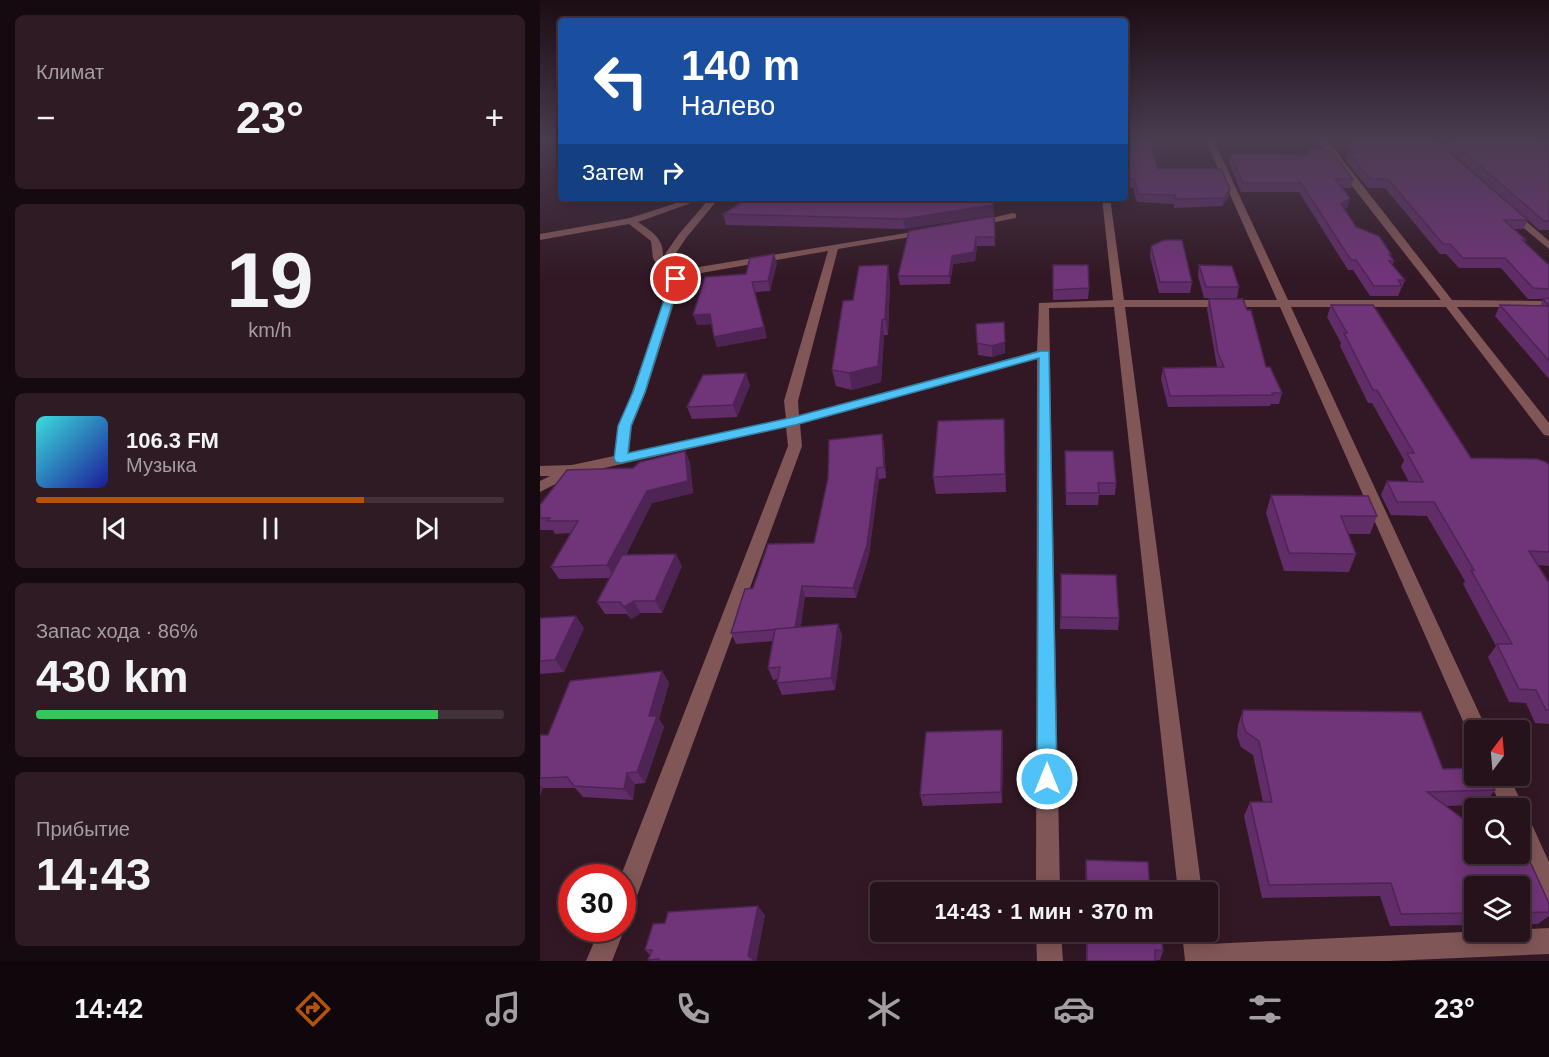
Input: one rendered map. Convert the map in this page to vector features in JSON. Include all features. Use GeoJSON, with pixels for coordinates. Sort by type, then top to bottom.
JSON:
{"type":"FeatureCollection","features":[{"type":"Feature","properties":{"kind":"street"},"geometry":{"type":"LineString","coordinates":[[1230,186],[1472,720]]}},
{"type":"Feature","properties":{"kind":"street"},"geometry":{"type":"LineString","coordinates":[[1358,186],[1414,255],[1449,306],[1549,432]]}},
{"type":"Feature","properties":{"kind":"street"},"geometry":{"type":"LineString","coordinates":[[540,237],[632,221],[692,201]]}},
{"type":"Feature","properties":{"kind":"street"},"geometry":{"type":"LineString","coordinates":[[663,265],[682,236],[712,201]]}},
{"type":"Feature","properties":{"kind":"street"},"geometry":{"type":"LineString","coordinates":[[1106,201],[1189,882]]}},
{"type":"Feature","properties":{"kind":"street"},"geometry":{"type":"LineString","coordinates":[[1507,210],[1549,246]]}},
{"type":"Feature","properties":{"kind":"street"},"geometry":{"type":"LineString","coordinates":[[968,224],[1013,216]]}},
{"type":"Feature","properties":{"kind":"street"},"geometry":{"type":"LineString","coordinates":[[632,221],[656,238],[659,244],[658,258],[666,273],[676,279]]}},
{"type":"Feature","properties":{"kind":"street"},"geometry":{"type":"LineString","coordinates":[[676,279],[699,270],[935,230]]}},
{"type":"Feature","properties":{"kind":"street"},"geometry":{"type":"LineString","coordinates":[[636,867],[795,446],[792,401],[834,247]]}},
{"type":"Feature","properties":{"kind":"street"},"geometry":{"type":"LineString","coordinates":[[621,459],[625,426],[639,392],[676,279]]}},
{"type":"Feature","properties":{"kind":"street"},"geometry":{"type":"LineString","coordinates":[[1048,882],[1043,305],[1449,306],[1549,304]]}},
{"type":"Feature","properties":{"kind":"street"},"geometry":{"type":"LineString","coordinates":[[540,471],[572,470],[795,421],[1045,353]]}},
{"type":"Feature","properties":{"kind":"street"},"geometry":{"type":"LineString","coordinates":[[540,487],[572,470]]}},
{"type":"Feature","properties":{"kind":"street"},"geometry":{"type":"LineString","coordinates":[[546,502],[572,470]]}},
{"type":"Feature","properties":{"kind":"street"},"geometry":{"type":"LineString","coordinates":[[1530,846],[1549,889]]}},
{"type":"Feature","properties":{"kind":"street"},"geometry":{"type":"LineString","coordinates":[[1196,942],[1198,959],[1549,941]]}},
{"type":"Feature","properties":{"kind":"street"},"geometry":{"type":"LineString","coordinates":[[599,961],[607,942]]}},
{"type":"Feature","properties":{"kind":"street"},"geometry":{"type":"LineString","coordinates":[[1049,942],[1050,961]]}},
{"type":"Feature","properties":{"kind":"building"},"geometry":{"type":"Polygon","coordinates":[[[1136,186],[1229,186],[1230,189],[1224,198],[1176,199],[1175,195],[1138,194],[1136,186]]]}},
{"type":"Feature","properties":{"kind":"building"},"geometry":{"type":"Polygon","coordinates":[[[1303,186],[1340,186],[1350,198],[1341,204],[1356,227],[1379,236],[1394,261],[1389,261],[1405,280],[1398,280],[1402,286],[1374,286],[1356,260],[1351,260],[1303,186]]]}},
{"type":"Feature","properties":{"kind":"building"},"geometry":{"type":"Polygon","coordinates":[[[1394,186],[1488,186],[1528,220],[1504,220],[1549,265],[1549,289],[1533,288],[1505,258],[1463,258],[1450,244],[1443,244],[1394,186]]]}},
{"type":"Feature","properties":{"kind":"building"},"geometry":{"type":"Polygon","coordinates":[[[1503,186],[1549,186],[1549,221],[1544,221],[1503,186]]]}},
{"type":"Feature","properties":{"kind":"building"},"geometry":{"type":"Polygon","coordinates":[[[743,201],[993,201],[993,205],[903,219],[723,214],[743,201]]]}},
{"type":"Feature","properties":{"kind":"building"},"geometry":{"type":"Polygon","coordinates":[[[994,216],[995,237],[976,237],[974,252],[952,256],[949,276],[898,276],[909,231],[994,216]]]}},
{"type":"Feature","properties":{"kind":"building"},"geometry":{"type":"Polygon","coordinates":[[[1164,240],[1182,240],[1192,282],[1160,282],[1151,246],[1164,240]]]}},
{"type":"Feature","properties":{"kind":"building"},"geometry":{"type":"Polygon","coordinates":[[[774,254],[768,281],[752,282],[764,327],[714,337],[710,314],[693,315],[705,277],[746,274],[750,258],[774,254]]]}},
{"type":"Feature","properties":{"kind":"building"},"geometry":{"type":"Polygon","coordinates":[[[888,265],[885,319],[882,320],[878,366],[849,373],[832,370],[843,301],[853,300],[859,266],[888,265]]]}},
{"type":"Feature","properties":{"kind":"building"},"geometry":{"type":"Polygon","coordinates":[[[1053,265],[1088,265],[1089,288],[1053,290],[1053,265]]]}},
{"type":"Feature","properties":{"kind":"building"},"geometry":{"type":"Polygon","coordinates":[[[1199,265],[1232,266],[1239,287],[1206,287],[1199,265]]]}},
{"type":"Feature","properties":{"kind":"building"},"geometry":{"type":"Polygon","coordinates":[[[1549,298],[1549,306],[1543,299],[1549,298]]]}},
{"type":"Feature","properties":{"kind":"building"},"geometry":{"type":"Polygon","coordinates":[[[1209,299],[1243,299],[1247,310],[1251,310],[1266,367],[1270,367],[1282,393],[1170,396],[1163,368],[1224,367],[1218,353],[1209,299]]]}},
{"type":"Feature","properties":{"kind":"building"},"geometry":{"type":"Polygon","coordinates":[[[1331,305],[1373,305],[1471,458],[1537,459],[1549,465],[1549,552],[1529,551],[1549,583],[1549,710],[1546,710],[1536,690],[1519,689],[1497,644],[1512,644],[1471,570],[1474,570],[1434,502],[1397,502],[1387,481],[1423,482],[1407,453],[1414,453],[1377,390],[1373,390],[1344,333],[1347,333],[1331,305]]]}},
{"type":"Feature","properties":{"kind":"building"},"geometry":{"type":"Polygon","coordinates":[[[1500,305],[1549,306],[1549,361],[1500,305]]]}},
{"type":"Feature","properties":{"kind":"building"},"geometry":{"type":"Polygon","coordinates":[[[1004,322],[1005,342],[992,346],[977,343],[976,324],[1004,322]]]}},
{"type":"Feature","properties":{"kind":"building"},"geometry":{"type":"Polygon","coordinates":[[[746,373],[733,405],[687,407],[703,375],[746,373]]]}},
{"type":"Feature","properties":{"kind":"building"},"geometry":{"type":"Polygon","coordinates":[[[1004,419],[1005,474],[933,477],[938,421],[1004,419]]]}},
{"type":"Feature","properties":{"kind":"building"},"geometry":{"type":"Polygon","coordinates":[[[882,434],[884,467],[877,468],[867,545],[853,588],[802,586],[795,628],[731,633],[745,589],[753,588],[768,544],[814,543],[828,478],[829,440],[882,434]]]}},
{"type":"Feature","properties":{"kind":"building"},"geometry":{"type":"Polygon","coordinates":[[[685,451],[688,481],[647,491],[607,565],[551,567],[578,521],[547,521],[550,518],[540,518],[540,505],[567,470],[633,468],[640,462],[685,451]]]}},
{"type":"Feature","properties":{"kind":"building"},"geometry":{"type":"Polygon","coordinates":[[[1065,451],[1113,451],[1116,483],[1098,483],[1099,493],[1066,493],[1065,451]]]}},
{"type":"Feature","properties":{"kind":"building"},"geometry":{"type":"Polygon","coordinates":[[[1271,495],[1368,496],[1377,516],[1341,516],[1356,554],[1289,553],[1271,495]]]}},
{"type":"Feature","properties":{"kind":"building"},"geometry":{"type":"Polygon","coordinates":[[[676,554],[655,601],[634,601],[624,607],[620,602],[597,602],[622,555],[676,554]]]}},
{"type":"Feature","properties":{"kind":"building"},"geometry":{"type":"Polygon","coordinates":[[[1061,574],[1116,575],[1119,618],[1061,617],[1061,574]]]}},
{"type":"Feature","properties":{"kind":"building"},"geometry":{"type":"Polygon","coordinates":[[[576,616],[555,660],[540,661],[540,618],[576,616]]]}},
{"type":"Feature","properties":{"kind":"building"},"geometry":{"type":"Polygon","coordinates":[[[838,624],[831,678],[777,683],[780,667],[768,668],[775,629],[838,624]]]}},
{"type":"Feature","properties":{"kind":"building"},"geometry":{"type":"Polygon","coordinates":[[[662,671],[649,716],[657,716],[637,772],[627,773],[624,789],[574,786],[567,777],[540,778],[540,735],[548,735],[570,681],[662,671]]]}},
{"type":"Feature","properties":{"kind":"building"},"geometry":{"type":"Polygon","coordinates":[[[1243,710],[1421,712],[1443,769],[1464,768],[1464,786],[1493,786],[1495,790],[1427,792],[1464,820],[1464,864],[1530,864],[1530,862],[1549,903],[1549,912],[1530,913],[1530,876],[1464,876],[1464,913],[1401,914],[1391,883],[1269,885],[1250,802],[1272,802],[1259,741],[1246,732],[1242,721],[1243,710]]]}},
{"type":"Feature","properties":{"kind":"building"},"geometry":{"type":"Polygon","coordinates":[[[1002,730],[1001,792],[920,795],[926,732],[1002,730]]]}},
{"type":"Feature","properties":{"kind":"building"},"geometry":{"type":"Polygon","coordinates":[[[1086,860],[1148,862],[1149,882],[1087,882],[1086,860]]]}},
{"type":"Feature","properties":{"kind":"building"},"geometry":{"type":"Polygon","coordinates":[[[758,906],[748,956],[755,961],[648,960],[652,950],[645,950],[653,924],[665,923],[668,912],[758,906]]]}},
{"type":"Feature","properties":{"kind":"building"},"geometry":{"type":"Polygon","coordinates":[[[1087,942],[1162,942],[1163,951],[1155,950],[1155,961],[1087,961],[1087,942]]]}},
{"type":"Feature","properties":{"kind":"route"},"geometry":{"type":"LineString","coordinates":[[676,279],[639,392],[625,426],[621,459],[795,421],[1045,353],[1047,779]]}}]}
